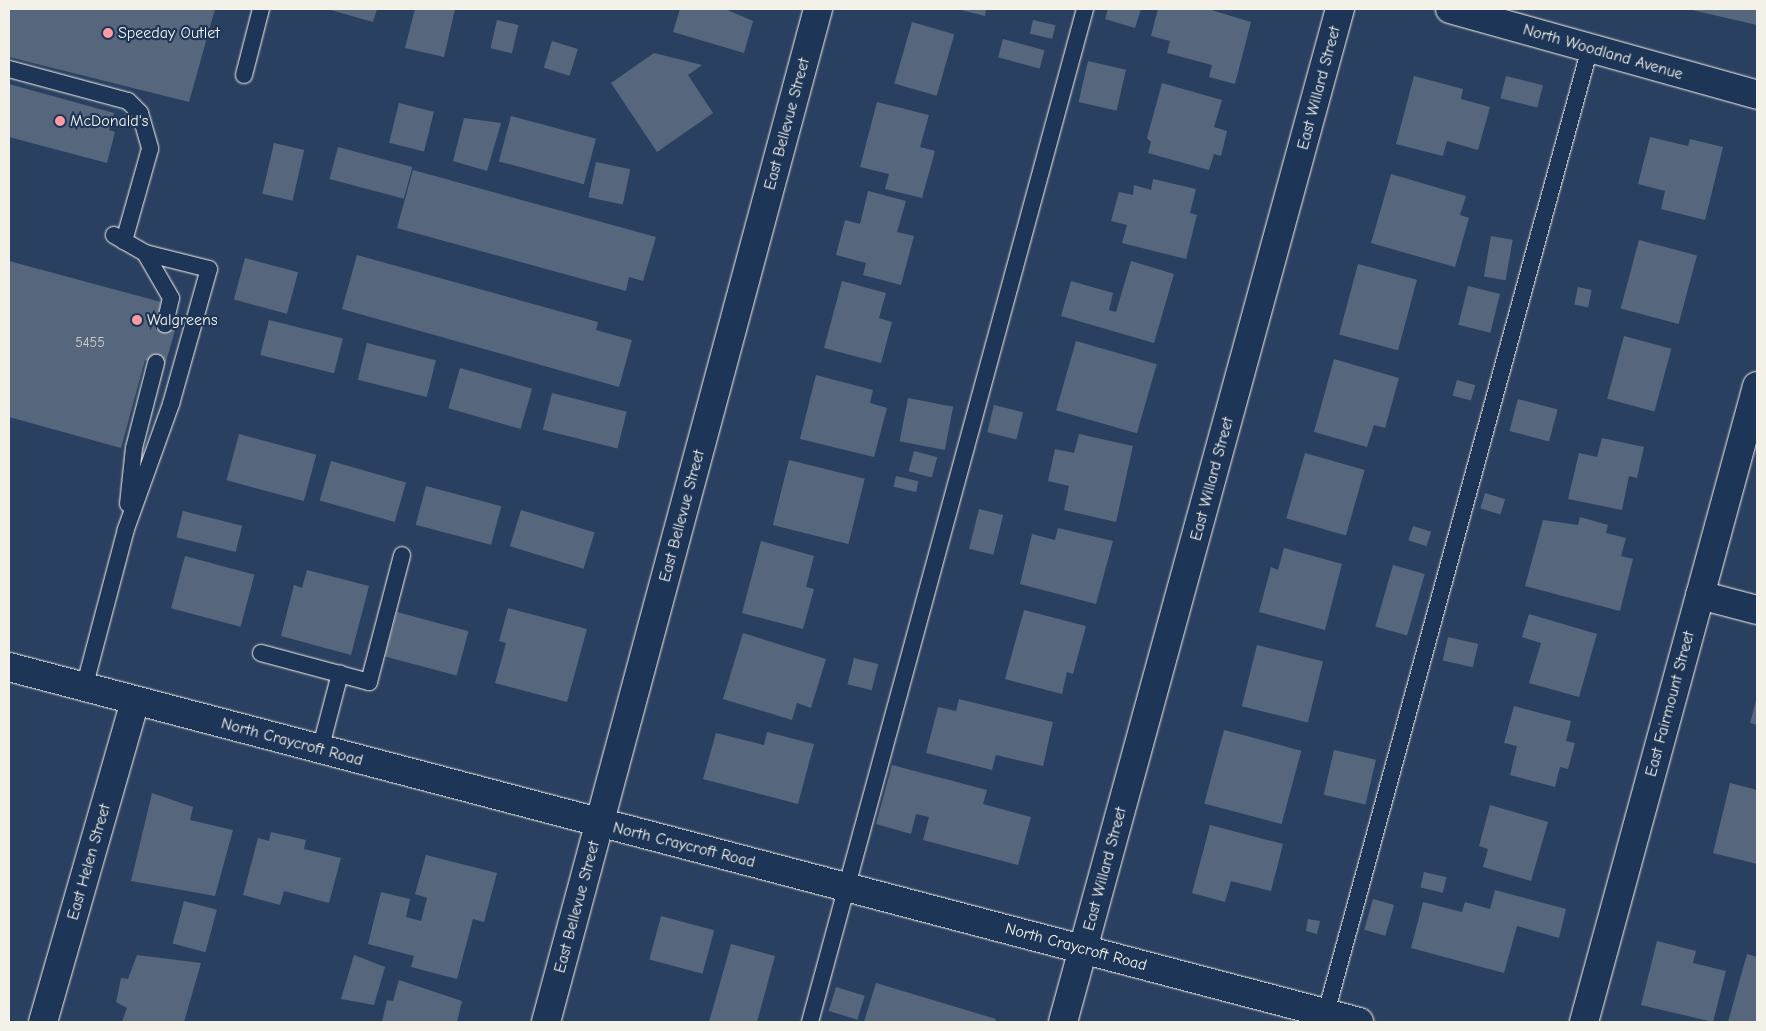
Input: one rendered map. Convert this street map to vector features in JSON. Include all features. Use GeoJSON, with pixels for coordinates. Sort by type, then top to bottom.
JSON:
{"type":"FeatureCollection","features":[{"type":"Feature","properties":{"kind":"street","name":"East Bellevue Street"},"geometry":{"type":"LineString","coordinates":[[546,1022],[818,9]]}},
{"type":"Feature","properties":{"kind":"street","name":"East Willard Street"},"geometry":{"type":"LineString","coordinates":[[1063,1022],[1340,9]]}},
{"type":"Feature","properties":{"kind":"street","name":"North Woodland Avenue"},"geometry":{"type":"LineString","coordinates":[[1450,9],[1757,95]]}},
{"type":"Feature","properties":{"kind":"street","name":"East Fairmount Street"},"geometry":{"type":"LineString","coordinates":[[1584,1022],[1757,386]]}},
{"type":"Feature","properties":{"kind":"street"},"geometry":{"type":"LineString","coordinates":[[1700,595],[1757,610]]}},
{"type":"Feature","properties":{"kind":"street","name":"North Craycroft Road"},"geometry":{"type":"LineString","coordinates":[[9,667],[599,824],[1084,948],[1359,1022]]}},
{"type":"Feature","properties":{"kind":"street","name":"East Helen Street"},"geometry":{"type":"LineString","coordinates":[[43,1022],[135,701]]}},
{"type":"Feature","properties":{"kind":"lane"},"geometry":{"type":"LineString","coordinates":[[244,74],[261,9]]}},
{"type":"Feature","properties":{"kind":"lane"},"geometry":{"type":"LineString","coordinates":[[810,1022],[845,887],[1085,9]]}},
{"type":"Feature","properties":{"kind":"lane"},"geometry":{"type":"LineString","coordinates":[[1326,1013],[1590,48]]}},
{"type":"Feature","properties":{"kind":"lane"},"geometry":{"type":"LineString","coordinates":[[9,69],[128,101],[140,113],[150,149],[119,238],[145,253],[209,269],[172,404],[126,529],[84,688]]}},
{"type":"Feature","properties":{"kind":"lane"},"geometry":{"type":"LineString","coordinates":[[145,253],[171,298],[165,324]]}},
{"type":"Feature","properties":{"kind":"lane"},"geometry":{"type":"LineString","coordinates":[[126,529],[134,448],[156,363]]}},
{"type":"Feature","properties":{"kind":"lane"},"geometry":{"type":"LineString","coordinates":[[260,653],[369,682],[402,555]]}},
{"type":"Feature","properties":{"kind":"lane"},"geometry":{"type":"LineString","coordinates":[[320,750],[340,674]]}},
{"type":"Feature","properties":{"kind":"building","name":"Speeday Outlet"},"geometry":{"type":"Polygon","coordinates":[[[9,9],[215,9],[189,102],[9,57],[9,9]]]}},
{"type":"Feature","properties":{"kind":"building"},"geometry":{"type":"Polygon","coordinates":[[[327,9],[377,9],[373,22],[327,9]]]}},
{"type":"Feature","properties":{"kind":"building"},"geometry":{"type":"Polygon","coordinates":[[[415,9],[455,9],[444,57],[405,48],[415,9]]]}},
{"type":"Feature","properties":{"kind":"building"},"geometry":{"type":"Polygon","coordinates":[[[680,9],[725,9],[753,21],[744,53],[673,32],[680,9]]]}},
{"type":"Feature","properties":{"kind":"building"},"geometry":{"type":"Polygon","coordinates":[[[957,9],[986,9],[985,16],[957,9]]]}},
{"type":"Feature","properties":{"kind":"building"},"geometry":{"type":"Polygon","coordinates":[[[1108,9],[1141,9],[1135,28],[1105,19],[1108,9]]]}},
{"type":"Feature","properties":{"kind":"building"},"geometry":{"type":"Polygon","coordinates":[[[1158,9],[1208,9],[1251,22],[1235,84],[1209,77],[1212,65],[1167,53],[1170,41],[1151,36],[1158,9]]]}},
{"type":"Feature","properties":{"kind":"building"},"geometry":{"type":"Polygon","coordinates":[[[1757,9],[1757,25],[1692,10],[1757,9]]]}},
{"type":"Feature","properties":{"kind":"building"},"geometry":{"type":"Polygon","coordinates":[[[497,20],[518,25],[512,53],[490,48],[497,20]]]}},
{"type":"Feature","properties":{"kind":"building"},"geometry":{"type":"Polygon","coordinates":[[[1033,20],[1055,25],[1052,39],[1030,34],[1033,20]]]}},
{"type":"Feature","properties":{"kind":"building"},"geometry":{"type":"Polygon","coordinates":[[[912,22],[954,34],[937,96],[894,84],[912,22]]]}},
{"type":"Feature","properties":{"kind":"building"},"geometry":{"type":"Polygon","coordinates":[[[1003,39],[1045,50],[1040,68],[998,57],[1003,39]]]}},
{"type":"Feature","properties":{"kind":"building"},"geometry":{"type":"Polygon","coordinates":[[[552,41],[578,49],[570,76],[544,68],[552,41]]]}},
{"type":"Feature","properties":{"kind":"building"},"geometry":{"type":"Polygon","coordinates":[[[654,53],[702,65],[688,75],[713,113],[657,152],[611,83],[654,53]]]}},
{"type":"Feature","properties":{"kind":"building"},"geometry":{"type":"Polygon","coordinates":[[[1088,61],[1126,70],[1117,111],[1079,102],[1088,61]]]}},
{"type":"Feature","properties":{"kind":"building"},"geometry":{"type":"Polygon","coordinates":[[[1414,76],[1463,89],[1461,99],[1490,107],[1478,150],[1447,141],[1443,156],[1396,144],[1414,76]]]}},
{"type":"Feature","properties":{"kind":"building"},"geometry":{"type":"Polygon","coordinates":[[[1506,76],[1543,85],[1537,108],[1500,98],[1506,76]]]}},
{"type":"Feature","properties":{"kind":"building"},"geometry":{"type":"Polygon","coordinates":[[[1162,83],[1222,100],[1214,127],[1227,131],[1221,156],[1214,154],[1209,170],[1148,153],[1151,142],[1147,138],[1162,83]]]}},
{"type":"Feature","properties":{"kind":"building","name":"McDonald's"},"geometry":{"type":"Polygon","coordinates":[[[9,84],[114,113],[109,130],[115,132],[107,163],[9,137],[9,84]]]}},
{"type":"Feature","properties":{"kind":"building"},"geometry":{"type":"Polygon","coordinates":[[[877,102],[929,115],[920,147],[935,151],[922,198],[885,189],[889,174],[860,167],[877,102]]]}},
{"type":"Feature","properties":{"kind":"building"},"geometry":{"type":"Polygon","coordinates":[[[399,103],[434,112],[424,151],[389,143],[399,103]]]}},
{"type":"Feature","properties":{"kind":"building"},"geometry":{"type":"Polygon","coordinates":[[[511,116],[596,139],[584,184],[499,161],[511,116]]]}},
{"type":"Feature","properties":{"kind":"building"},"geometry":{"type":"Polygon","coordinates":[[[464,118],[501,123],[487,171],[453,161],[464,118]]]}},
{"type":"Feature","properties":{"kind":"building"},"geometry":{"type":"Polygon","coordinates":[[[1650,137],[1688,146],[1690,139],[1723,147],[1705,220],[1661,209],[1665,191],[1638,184],[1650,137]]]}},
{"type":"Feature","properties":{"kind":"building"},"geometry":{"type":"Polygon","coordinates":[[[274,143],[304,150],[293,201],[262,194],[274,143]]]}},
{"type":"Feature","properties":{"kind":"building"},"geometry":{"type":"Polygon","coordinates":[[[338,147],[412,167],[404,199],[329,179],[338,147]]]}},
{"type":"Feature","properties":{"kind":"building"},"geometry":{"type":"Polygon","coordinates":[[[596,162],[630,169],[623,204],[589,197],[596,162]]]}},
{"type":"Feature","properties":{"kind":"building"},"geometry":{"type":"Polygon","coordinates":[[[413,170],[656,237],[643,281],[629,277],[626,291],[397,228],[413,170]]]}},
{"type":"Feature","properties":{"kind":"building"},"geometry":{"type":"Polygon","coordinates":[[[1391,174],[1466,196],[1460,215],[1469,218],[1455,267],[1371,243],[1391,174]]]}},
{"type":"Feature","properties":{"kind":"building"},"geometry":{"type":"Polygon","coordinates":[[[1153,179],[1196,189],[1190,213],[1197,215],[1186,259],[1122,243],[1127,225],[1111,221],[1119,192],[1133,195],[1134,185],[1151,190],[1153,179]]]}},
{"type":"Feature","properties":{"kind":"building"},"geometry":{"type":"Polygon","coordinates":[[[868,191],[906,201],[897,232],[914,236],[901,285],[863,275],[866,263],[836,255],[845,220],[860,224],[868,191]]]}},
{"type":"Feature","properties":{"kind":"building"},"geometry":{"type":"Polygon","coordinates":[[[1491,236],[1513,240],[1506,280],[1484,276],[1491,236]]]}},
{"type":"Feature","properties":{"kind":"building"},"geometry":{"type":"Polygon","coordinates":[[[1639,240],[1697,256],[1679,324],[1621,309],[1639,240]]]}},
{"type":"Feature","properties":{"kind":"building"},"geometry":{"type":"Polygon","coordinates":[[[357,255],[598,322],[596,330],[632,340],[619,387],[342,309],[357,255]]]}},
{"type":"Feature","properties":{"kind":"building"},"geometry":{"type":"Polygon","coordinates":[[[245,258],[298,272],[287,314],[234,300],[245,258]]]}},
{"type":"Feature","properties":{"kind":"building","name":"Walgreens"},"geometry":{"type":"Polygon","coordinates":[[[9,261],[161,302],[156,321],[176,327],[165,365],[145,360],[121,448],[9,417],[9,261]]]}},
{"type":"Feature","properties":{"kind":"building"},"geometry":{"type":"Polygon","coordinates":[[[1131,261],[1174,274],[1154,343],[1061,316],[1071,281],[1113,293],[1109,310],[1116,312],[1131,261]]]}},
{"type":"Feature","properties":{"kind":"building"},"geometry":{"type":"Polygon","coordinates":[[[1358,264],[1417,280],[1398,350],[1339,335],[1358,264]]]}},
{"type":"Feature","properties":{"kind":"building"},"geometry":{"type":"Polygon","coordinates":[[[842,281],[886,293],[879,318],[892,322],[881,363],[824,348],[842,281]]]}},
{"type":"Feature","properties":{"kind":"building"},"geometry":{"type":"Polygon","coordinates":[[[1468,286],[1500,294],[1490,333],[1458,325],[1468,286]]]}},
{"type":"Feature","properties":{"kind":"building"},"geometry":{"type":"Polygon","coordinates":[[[1578,287],[1592,290],[1588,308],[1574,305],[1578,287]]]}},
{"type":"Feature","properties":{"kind":"building"},"geometry":{"type":"Polygon","coordinates":[[[269,320],[343,338],[334,373],[260,355],[269,320]]]}},
{"type":"Feature","properties":{"kind":"building"},"geometry":{"type":"Polygon","coordinates":[[[1624,336],[1671,349],[1655,411],[1607,399],[1624,336]]]}},
{"type":"Feature","properties":{"kind":"building"},"geometry":{"type":"Polygon","coordinates":[[[1076,341],[1157,364],[1137,433],[1056,410],[1076,341]]]}},
{"type":"Feature","properties":{"kind":"building"},"geometry":{"type":"Polygon","coordinates":[[[367,343],[436,360],[427,397],[358,380],[367,343]]]}},
{"type":"Feature","properties":{"kind":"building"},"geometry":{"type":"Polygon","coordinates":[[[1334,359],[1399,378],[1385,428],[1374,425],[1367,447],[1314,432],[1334,359]]]}},
{"type":"Feature","properties":{"kind":"building"},"geometry":{"type":"Polygon","coordinates":[[[460,368],[532,389],[521,429],[448,408],[460,368]]]}},
{"type":"Feature","properties":{"kind":"building"},"geometry":{"type":"Polygon","coordinates":[[[816,375],[873,390],[870,403],[887,408],[874,457],[800,439],[816,375]]]}},
{"type":"Feature","properties":{"kind":"building"},"geometry":{"type":"Polygon","coordinates":[[[1457,380],[1475,385],[1471,401],[1453,395],[1457,380]]]}},
{"type":"Feature","properties":{"kind":"building"},"geometry":{"type":"Polygon","coordinates":[[[552,393],[627,412],[618,448],[543,430],[552,393]]]}},
{"type":"Feature","properties":{"kind":"building"},"geometry":{"type":"Polygon","coordinates":[[[908,398],[953,407],[945,450],[900,441],[908,398]]]}},
{"type":"Feature","properties":{"kind":"building"},"geometry":{"type":"Polygon","coordinates":[[[1518,399],[1558,410],[1549,441],[1509,431],[1518,399]]]}},
{"type":"Feature","properties":{"kind":"building"},"geometry":{"type":"Polygon","coordinates":[[[994,405],[1023,412],[1016,439],[987,432],[994,405]]]}},
{"type":"Feature","properties":{"kind":"building"},"geometry":{"type":"Polygon","coordinates":[[[239,434],[316,455],[304,501],[227,480],[239,434]]]}},
{"type":"Feature","properties":{"kind":"building"},"geometry":{"type":"Polygon","coordinates":[[[1079,434],[1133,446],[1116,522],[1064,510],[1069,486],[1048,481],[1055,449],[1074,453],[1079,434]]]}},
{"type":"Feature","properties":{"kind":"building"},"geometry":{"type":"Polygon","coordinates":[[[1602,438],[1644,447],[1637,478],[1629,476],[1622,510],[1568,499],[1579,453],[1597,457],[1602,438]]]}},
{"type":"Feature","properties":{"kind":"building"},"geometry":{"type":"Polygon","coordinates":[[[914,451],[937,457],[932,477],[909,471],[914,451]]]}},
{"type":"Feature","properties":{"kind":"building"},"geometry":{"type":"Polygon","coordinates":[[[1305,453],[1365,470],[1346,535],[1286,518],[1305,453]]]}},
{"type":"Feature","properties":{"kind":"building"},"geometry":{"type":"Polygon","coordinates":[[[789,460],[865,479],[848,544],[773,525],[789,460]]]}},
{"type":"Feature","properties":{"kind":"building"},"geometry":{"type":"Polygon","coordinates":[[[331,461],[406,482],[395,522],[320,500],[331,461]]]}},
{"type":"Feature","properties":{"kind":"building"},"geometry":{"type":"Polygon","coordinates":[[[896,476],[918,481],[916,492],[894,487],[896,476]]]}},
{"type":"Feature","properties":{"kind":"building"},"geometry":{"type":"Polygon","coordinates":[[[426,486],[501,506],[491,545],[416,525],[426,486]]]}},
{"type":"Feature","properties":{"kind":"building"},"geometry":{"type":"Polygon","coordinates":[[[1485,493],[1505,499],[1500,514],[1480,508],[1485,493]]]}},
{"type":"Feature","properties":{"kind":"building"},"geometry":{"type":"Polygon","coordinates":[[[979,509],[1003,515],[993,555],[969,549],[979,509]]]}},
{"type":"Feature","properties":{"kind":"building"},"geometry":{"type":"Polygon","coordinates":[[[521,510],[595,533],[584,569],[510,546],[521,510]]]}},
{"type":"Feature","properties":{"kind":"building"},"geometry":{"type":"Polygon","coordinates":[[[183,511],[242,526],[236,552],[176,537],[183,511]]]}},
{"type":"Feature","properties":{"kind":"building"},"geometry":{"type":"Polygon","coordinates":[[[1580,517],[1608,525],[1606,533],[1626,538],[1621,556],[1633,559],[1620,611],[1525,586],[1543,520],[1578,525],[1580,517]]]}},
{"type":"Feature","properties":{"kind":"building"},"geometry":{"type":"Polygon","coordinates":[[[1413,526],[1431,532],[1426,546],[1408,540],[1413,526]]]}},
{"type":"Feature","properties":{"kind":"building"},"geometry":{"type":"Polygon","coordinates":[[[1058,528],[1113,541],[1096,604],[1020,584],[1032,534],[1055,540],[1058,528]]]}},
{"type":"Feature","properties":{"kind":"building"},"geometry":{"type":"Polygon","coordinates":[[[761,541],[814,556],[806,587],[814,589],[803,629],[742,613],[761,541]]]}},
{"type":"Feature","properties":{"kind":"building"},"geometry":{"type":"Polygon","coordinates":[[[1284,548],[1342,564],[1325,630],[1259,612],[1271,567],[1278,570],[1284,548]]]}},
{"type":"Feature","properties":{"kind":"building"},"geometry":{"type":"Polygon","coordinates":[[[185,556],[255,575],[241,627],[171,608],[185,556]]]}},
{"type":"Feature","properties":{"kind":"building"},"geometry":{"type":"Polygon","coordinates":[[[1393,565],[1425,574],[1407,636],[1375,627],[1393,565]]]}},
{"type":"Feature","properties":{"kind":"building"},"geometry":{"type":"Polygon","coordinates":[[[307,570],[369,586],[351,655],[281,636],[294,585],[302,588],[307,570]]]}},
{"type":"Feature","properties":{"kind":"building"},"geometry":{"type":"Polygon","coordinates":[[[508,608],[587,629],[567,702],[495,683],[506,643],[499,641],[508,608]]]}},
{"type":"Feature","properties":{"kind":"building"},"geometry":{"type":"Polygon","coordinates":[[[1024,610],[1086,626],[1073,674],[1067,672],[1062,694],[1005,679],[1024,610]]]}},
{"type":"Feature","properties":{"kind":"building"},"geometry":{"type":"Polygon","coordinates":[[[397,612],[468,631],[457,676],[385,656],[397,612]]]}},
{"type":"Feature","properties":{"kind":"building"},"geometry":{"type":"Polygon","coordinates":[[[1529,614],[1597,634],[1579,697],[1529,683],[1541,643],[1522,637],[1529,614]]]}},
{"type":"Feature","properties":{"kind":"building"},"geometry":{"type":"Polygon","coordinates":[[[743,633],[826,659],[811,708],[797,703],[792,720],[723,699],[743,633]]]}},
{"type":"Feature","properties":{"kind":"building"},"geometry":{"type":"Polygon","coordinates":[[[1448,637],[1478,644],[1473,667],[1443,660],[1448,637]]]}},
{"type":"Feature","properties":{"kind":"building"},"geometry":{"type":"Polygon","coordinates":[[[1257,645],[1323,661],[1308,723],[1242,706],[1257,645]]]}},
{"type":"Feature","properties":{"kind":"building"},"geometry":{"type":"Polygon","coordinates":[[[854,658],[878,664],[872,690],[847,684],[854,658]]]}},
{"type":"Feature","properties":{"kind":"building"},"geometry":{"type":"Polygon","coordinates":[[[1757,697],[1757,725],[1750,723],[1757,697]]]}},
{"type":"Feature","properties":{"kind":"building"},"geometry":{"type":"Polygon","coordinates":[[[959,699],[1053,722],[1043,766],[996,755],[992,770],[926,753],[938,707],[956,711],[959,699]]]}},
{"type":"Feature","properties":{"kind":"building"},"geometry":{"type":"Polygon","coordinates":[[[1514,706],[1571,721],[1566,741],[1575,743],[1568,769],[1560,767],[1555,787],[1510,775],[1517,746],[1504,743],[1514,706]]]}},
{"type":"Feature","properties":{"kind":"building"},"geometry":{"type":"Polygon","coordinates":[[[1224,730],[1301,751],[1282,824],[1204,803],[1224,730]]]}},
{"type":"Feature","properties":{"kind":"building"},"geometry":{"type":"Polygon","coordinates":[[[767,732],[814,744],[798,804],[703,779],[716,733],[764,745],[767,732]]]}},
{"type":"Feature","properties":{"kind":"building"},"geometry":{"type":"Polygon","coordinates":[[[1334,750],[1376,760],[1366,804],[1324,795],[1334,750]]]}},
{"type":"Feature","properties":{"kind":"building"},"geometry":{"type":"Polygon","coordinates":[[[892,765],[987,790],[983,804],[1031,817],[1018,865],[923,840],[929,817],[916,814],[911,834],[876,824],[892,765]]]}},
{"type":"Feature","properties":{"kind":"building"},"geometry":{"type":"Polygon","coordinates":[[[1730,783],[1757,790],[1757,864],[1713,853],[1730,783]]]}},
{"type":"Feature","properties":{"kind":"building"},"geometry":{"type":"Polygon","coordinates":[[[152,793],[193,807],[190,820],[233,830],[215,896],[131,881],[152,793]]]}},
{"type":"Feature","properties":{"kind":"building"},"geometry":{"type":"Polygon","coordinates":[[[1490,805],[1548,822],[1531,881],[1483,867],[1488,849],[1479,846],[1490,805]]]}},
{"type":"Feature","properties":{"kind":"building"},"geometry":{"type":"Polygon","coordinates":[[[1210,825],[1283,844],[1271,891],[1231,881],[1225,902],[1192,893],[1210,825]]]}},
{"type":"Feature","properties":{"kind":"building"},"geometry":{"type":"Polygon","coordinates":[[[271,832],[306,840],[304,849],[341,858],[329,903],[284,891],[280,905],[243,895],[258,838],[269,841],[271,832]]]}},
{"type":"Feature","properties":{"kind":"building"},"geometry":{"type":"Polygon","coordinates":[[[426,855],[497,873],[484,922],[473,919],[457,979],[411,967],[414,956],[368,944],[381,892],[410,899],[406,917],[421,921],[427,898],[415,894],[426,855]]]}},
{"type":"Feature","properties":{"kind":"building"},"geometry":{"type":"Polygon","coordinates":[[[1424,872],[1446,877],[1443,893],[1420,888],[1424,872]]]}},
{"type":"Feature","properties":{"kind":"building"},"geometry":{"type":"Polygon","coordinates":[[[1495,890],[1566,909],[1559,938],[1517,926],[1504,973],[1411,948],[1423,902],[1462,912],[1465,902],[1490,909],[1495,890]]]}},
{"type":"Feature","properties":{"kind":"building"},"geometry":{"type":"Polygon","coordinates":[[[1373,899],[1394,905],[1385,936],[1364,930],[1373,899]]]}},
{"type":"Feature","properties":{"kind":"building"},"geometry":{"type":"Polygon","coordinates":[[[184,901],[217,910],[205,952],[173,944],[184,901]]]}},
{"type":"Feature","properties":{"kind":"building"},"geometry":{"type":"Polygon","coordinates":[[[661,916],[714,930],[702,974],[649,959],[661,916]]]}},
{"type":"Feature","properties":{"kind":"building"},"geometry":{"type":"Polygon","coordinates":[[[1308,919],[1320,921],[1317,934],[1306,931],[1308,919]]]}},
{"type":"Feature","properties":{"kind":"building"},"geometry":{"type":"Polygon","coordinates":[[[1657,941],[1696,951],[1693,963],[1726,971],[1713,1022],[1641,1005],[1657,941]]]}},
{"type":"Feature","properties":{"kind":"building"},"geometry":{"type":"Polygon","coordinates":[[[731,944],[775,956],[757,1022],[709,1022],[731,944]]]}},
{"type":"Feature","properties":{"kind":"building"},"geometry":{"type":"Polygon","coordinates":[[[1747,954],[1757,957],[1757,1022],[1728,1022],[1747,954]]]}},
{"type":"Feature","properties":{"kind":"building"},"geometry":{"type":"Polygon","coordinates":[[[137,955],[201,963],[184,1022],[122,1022],[127,1008],[116,1002],[121,978],[128,979],[137,955]]]}},
{"type":"Feature","properties":{"kind":"building"},"geometry":{"type":"Polygon","coordinates":[[[354,955],[385,967],[374,1005],[341,999],[354,955]]]}},
{"type":"Feature","properties":{"kind":"building"},"geometry":{"type":"Polygon","coordinates":[[[399,980],[462,1001],[457,1022],[382,1022],[387,1000],[393,1001],[399,980]]]}},
{"type":"Feature","properties":{"kind":"building"},"geometry":{"type":"Polygon","coordinates":[[[876,983],[996,1019],[995,1022],[864,1022],[876,983]]]}},
{"type":"Feature","properties":{"kind":"building"},"geometry":{"type":"Polygon","coordinates":[[[836,987],[865,996],[857,1020],[829,1011],[836,987]]]}},
{"type":"Feature","properties":{"kind":"place","name":"Speeday Outlet"},"geometry":{"type":"Point","coordinates":[108,33]}},
{"type":"Feature","properties":{"kind":"place","name":"McDonald's"},"geometry":{"type":"Point","coordinates":[60,121]}},
{"type":"Feature","properties":{"kind":"place","name":"Walgreens"},"geometry":{"type":"Point","coordinates":[137,320]}}]}
